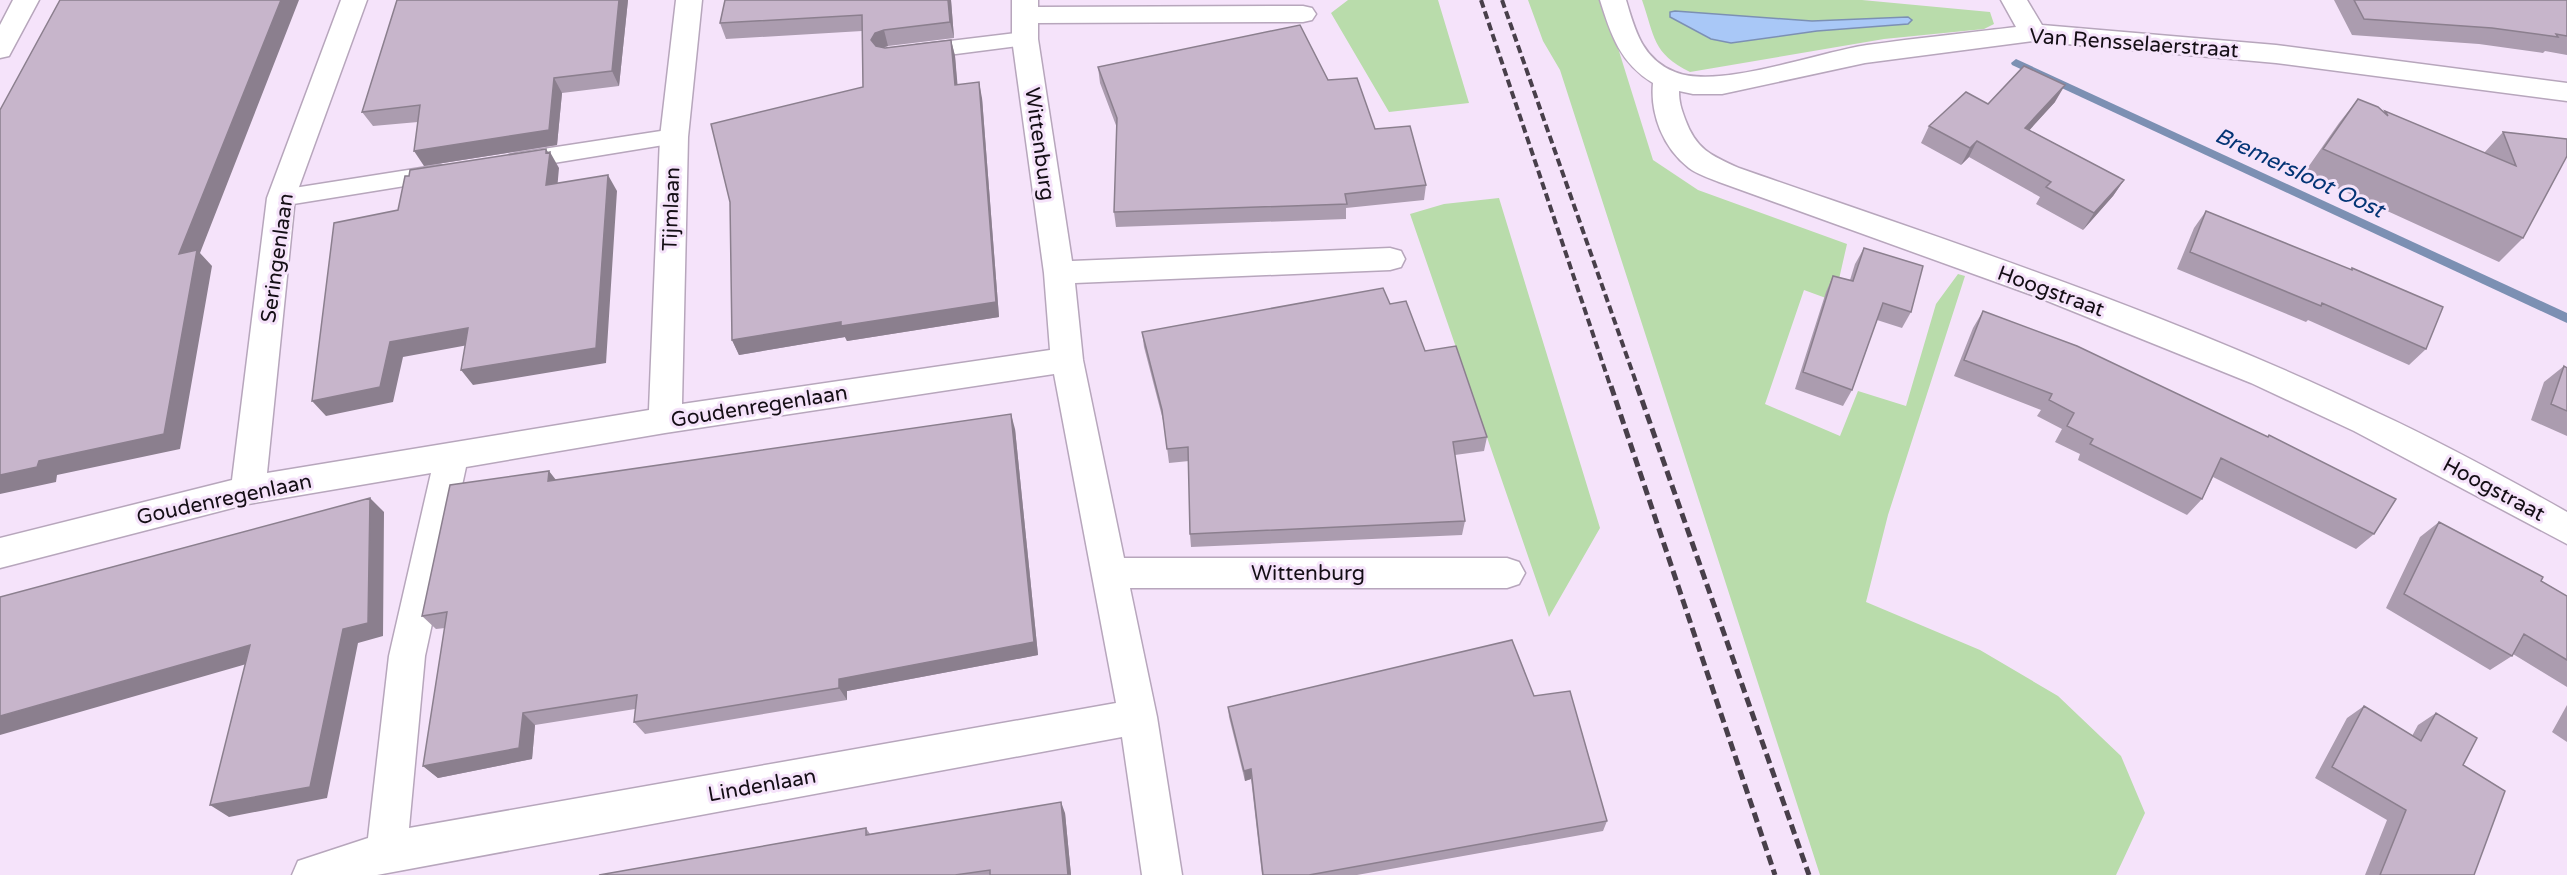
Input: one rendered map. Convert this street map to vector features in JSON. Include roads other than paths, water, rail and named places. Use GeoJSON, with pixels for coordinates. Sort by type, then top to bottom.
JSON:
{"type":"FeatureCollection","features":[{"type":"Feature","properties":{"kind":"street"},"geometry":{"type":"LineString","coordinates":[[0,50],[26,0]]}},
{"type":"Feature","properties":{"kind":"street","name":"Seringenlaan"},"geometry":{"type":"LineString","coordinates":[[248,490],[281,198],[354,0]]}},
{"type":"Feature","properties":{"kind":"street","name":"Tijmlaan"},"geometry":{"type":"LineString","coordinates":[[665,420],[674,137],[689,0]]}},
{"type":"Feature","properties":{"kind":"street"},"geometry":{"type":"LineString","coordinates":[[1613,0],[1628,48],[1640,63],[1667,79]]}},
{"type":"Feature","properties":{"kind":"street"},"geometry":{"type":"LineString","coordinates":[[2014,0],[2033,33]]}},
{"type":"Feature","properties":{"kind":"street"},"geometry":{"type":"LineString","coordinates":[[1026,18],[1303,14]]}},
{"type":"Feature","properties":{"kind":"street","name":"Wittenburg"},"geometry":{"type":"LineString","coordinates":[[1026,18],[1059,273],[1067,360],[1138,717],[1162,875]]}},
{"type":"Feature","properties":{"kind":"street","name":"Van Rensselaerstraat"},"geometry":{"type":"LineString","coordinates":[[1667,79],[1693,85],[1722,85],[1865,54],[2033,33],[2276,54],[2567,92]]}},
{"type":"Feature","properties":{"kind":"street","name":"Hoogstraat"},"geometry":{"type":"LineString","coordinates":[[1667,79],[1665,102],[1680,143],[1700,162],[1729,175],[2090,304],[2190,344],[2307,394],[2399,438],[2475,477],[2567,529]]}},
{"type":"Feature","properties":{"kind":"street"},"geometry":{"type":"LineString","coordinates":[[1059,273],[1390,259]]}},
{"type":"Feature","properties":{"kind":"street","name":"Goudenregenlaan"},"geometry":{"type":"LineString","coordinates":[[0,553],[248,490],[665,420],[1067,360]]}},
{"type":"Feature","properties":{"kind":"street"},"geometry":{"type":"LineString","coordinates":[[387,852],[409,646],[451,457]]}},
{"type":"Feature","properties":{"kind":"street","name":"Wittenburg"},"geometry":{"type":"LineString","coordinates":[[1109,573],[1507,573]]}},
{"type":"Feature","properties":{"kind":"street","name":"Lindenlaan"},"geometry":{"type":"LineString","coordinates":[[312,875],[387,852],[1138,717]]}},
{"type":"Feature","properties":{"kind":"lane"},"geometry":{"type":"LineString","coordinates":[[900,53],[1026,18]]}},
{"type":"Feature","properties":{"kind":"lane"},"geometry":{"type":"LineString","coordinates":[[501,164],[674,137]]}},
{"type":"Feature","properties":{"kind":"lane"},"geometry":{"type":"LineString","coordinates":[[281,198],[466,169]]}},
{"type":"Feature","properties":{"kind":"water"},"geometry":{"type":"Polygon","coordinates":[[[1670,12],[1812,21],[1908,17],[1912,20],[1908,24],[1817,31],[1731,43],[1711,39],[1670,17],[1670,12]]]}},
{"type":"Feature","properties":{"kind":"waterway","name":"Bremersloot Oost"},"geometry":{"type":"LineString","coordinates":[[2016,63],[2567,318]]}},
{"type":"Feature","properties":{"kind":"railway"},"geometry":{"type":"LineString","coordinates":[[1481,0],[1611,388]]}},
{"type":"Feature","properties":{"kind":"railway"},"geometry":{"type":"LineString","coordinates":[[1502,0],[1638,388]]}},
{"type":"Feature","properties":{"kind":"railway"},"geometry":{"type":"LineString","coordinates":[[1611,386],[1775,875]]}},
{"type":"Feature","properties":{"kind":"railway"},"geometry":{"type":"LineString","coordinates":[[1637,386],[1809,875]]}}]}
